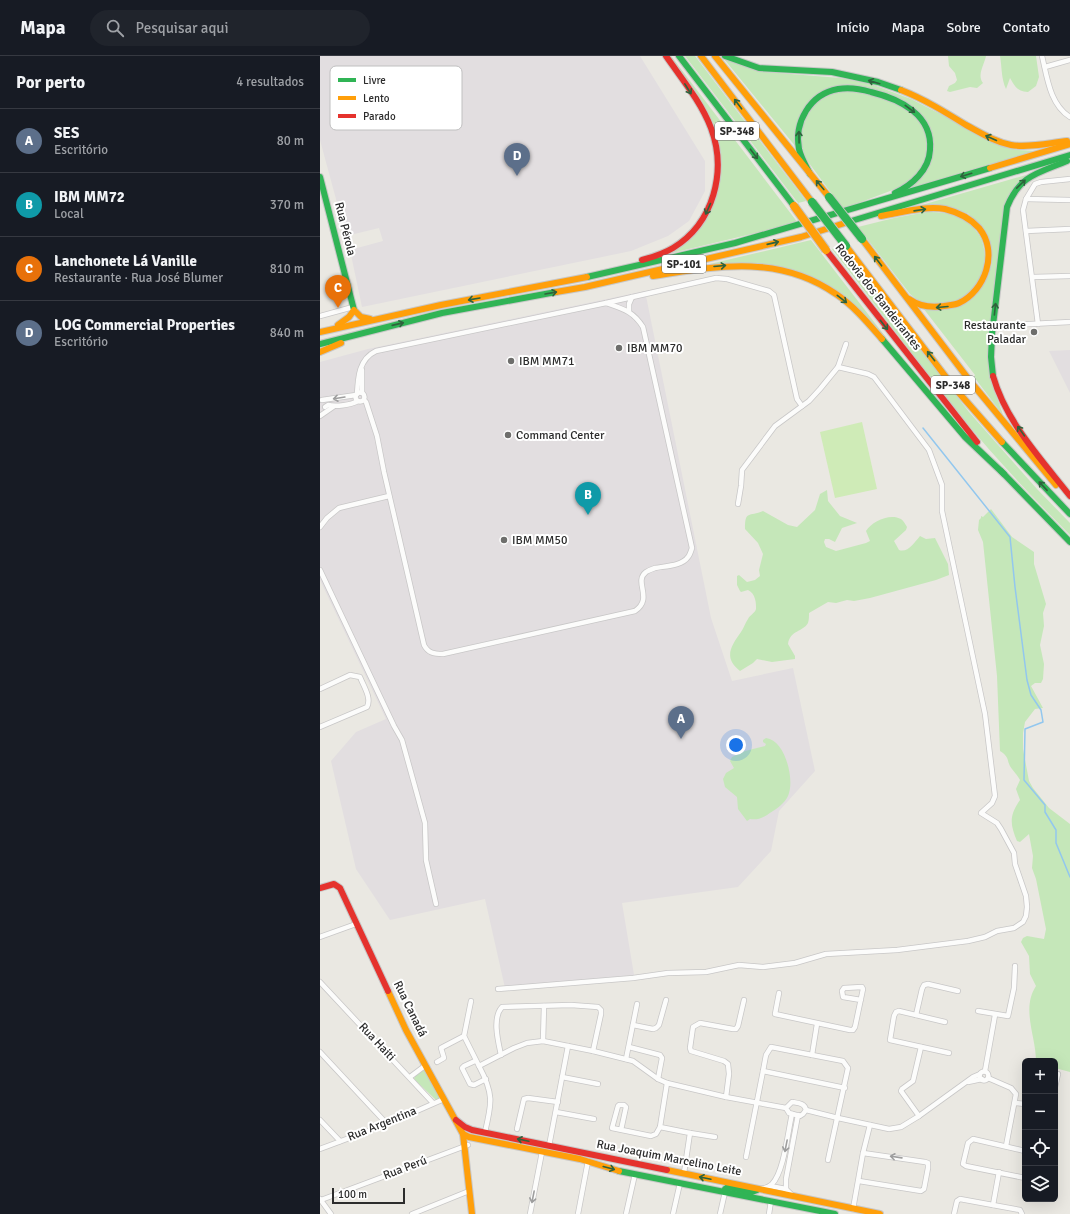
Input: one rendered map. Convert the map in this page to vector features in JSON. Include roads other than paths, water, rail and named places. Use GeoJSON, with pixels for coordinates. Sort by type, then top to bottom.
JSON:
{"type":"FeatureCollection","features":[{"type":"Feature","properties":{"kind":"main road"},"geometry":{"type":"LineString","coordinates":[[604,274],[675,247],[690,235],[703,220],[708,212],[715,193],[719,164],[714,136],[702,111],[666,56]]}},
{"type":"Feature","properties":{"kind":"main road","name":"Rodovia dos Bandeirantes"},"geometry":{"type":"LineString","coordinates":[[679,56],[938,395],[1004,474],[1070,542]]}},
{"type":"Feature","properties":{"kind":"main road","name":"Rodovia dos Bandeirantes"},"geometry":{"type":"LineString","coordinates":[[701,56],[952,385],[979,417],[1070,514]]}},
{"type":"Feature","properties":{"kind":"main road"},"geometry":{"type":"LineString","coordinates":[[715,56],[862,239],[970,381],[1048,476],[1070,500]]}},
{"type":"Feature","properties":{"kind":"main road"},"geometry":{"type":"LineString","coordinates":[[725,56],[759,68],[832,72],[878,82],[911,94],[984,135],[1012,145],[1024,146],[1070,140]]}},
{"type":"Feature","properties":{"kind":"main road"},"geometry":{"type":"LineString","coordinates":[[810,174],[800,150],[798,132],[805,111],[818,98],[837,90],[857,89],[887,97],[911,109],[923,122],[929,136],[929,156],[925,167],[911,184],[900,190],[849,210]]}},
{"type":"Feature","properties":{"kind":"main road","name":"SP-101"},"geometry":{"type":"LineString","coordinates":[[320,332],[377,318],[604,274],[735,243],[1070,144]]}},
{"type":"Feature","properties":{"kind":"main road","name":"SP-101"},"geometry":{"type":"LineString","coordinates":[[320,344],[442,314],[585,287],[801,236],[1070,156]]}},
{"type":"Feature","properties":{"kind":"main road"},"geometry":{"type":"LineString","coordinates":[[1070,160],[1030,176],[1023,181],[1017,188],[1007,207],[991,353],[992,371],[1002,402],[1021,431],[1070,496]]}},
{"type":"Feature","properties":{"kind":"main road","name":"Rua Pérola"},"geometry":{"type":"LineString","coordinates":[[320,177],[353,308]]}},
{"type":"Feature","properties":{"kind":"main road"},"geometry":{"type":"LineString","coordinates":[[854,220],[936,208],[955,211],[964,215],[974,222],[983,233],[987,243],[989,263],[981,284],[964,300],[953,305],[942,307],[925,306],[910,300],[894,283]]}},
{"type":"Feature","properties":{"kind":"main road"},"geometry":{"type":"LineString","coordinates":[[585,287],[710,267],[744,264],[781,269],[821,284],[842,298],[861,316],[961,432],[1004,474]]}},
{"type":"Feature","properties":{"kind":"main road"},"geometry":{"type":"LineString","coordinates":[[334,328],[349,317],[353,308],[361,318],[377,318]]}},
{"type":"Feature","properties":{"kind":"main road"},"geometry":{"type":"LineString","coordinates":[[320,352],[373,330]]}},
{"type":"Feature","properties":{"kind":"main road","name":"Rua Canadá"},"geometry":{"type":"LineString","coordinates":[[320,888],[330,884],[338,885],[340,888],[406,1030],[456,1120],[462,1134],[465,1147],[472,1214]]}},
{"type":"Feature","properties":{"kind":"main road","name":"Rua Joaquim Marcelino Leite"},"geometry":{"type":"LineString","coordinates":[[456,1120],[465,1127],[485,1132],[880,1214]]}},
{"type":"Feature","properties":{"kind":"main road","name":"Rua Joaquim Marcelino Leite"},"geometry":{"type":"LineString","coordinates":[[462,1134],[478,1139],[588,1162],[634,1174],[781,1203],[817,1212],[835,1214]]}},
{"type":"Feature","properties":{"kind":"main road"},"geometry":{"type":"LineString","coordinates":[[465,1147],[478,1139]]}},
{"type":"Feature","properties":{"kind":"main road"},"geometry":{"type":"LineString","coordinates":[[647,1176],[650,1173],[649,1167]]}},
{"type":"Feature","properties":{"kind":"main road"},"geometry":{"type":"LineString","coordinates":[[667,1180],[665,1175],[668,1171]]}},
{"type":"Feature","properties":{"kind":"main road"},"geometry":{"type":"LineString","coordinates":[[725,1192],[725,1189],[728,1187],[752,1192],[761,1189]]}},
{"type":"Feature","properties":{"kind":"main road"},"geometry":{"type":"LineString","coordinates":[[781,1203],[792,1202],[819,1208],[824,1206],[824,1203]]}},
{"type":"Feature","properties":{"kind":"street"},"geometry":{"type":"LineString","coordinates":[[1042,56],[1058,107],[1063,113],[1070,117]]}},
{"type":"Feature","properties":{"kind":"street"},"geometry":{"type":"LineString","coordinates":[[1045,67],[1070,60]]}},
{"type":"Feature","properties":{"kind":"street"},"geometry":{"type":"LineString","coordinates":[[1038,324],[1023,210],[1026,199],[1035,184],[1070,179]]}},
{"type":"Feature","properties":{"kind":"street"},"geometry":{"type":"LineString","coordinates":[[1026,199],[1070,200]]}},
{"type":"Feature","properties":{"kind":"street"},"geometry":{"type":"LineString","coordinates":[[1026,231],[1070,229]]}},
{"type":"Feature","properties":{"kind":"street"},"geometry":{"type":"LineString","coordinates":[[1033,278],[1070,276]]}},
{"type":"Feature","properties":{"kind":"street"},"geometry":{"type":"LineString","coordinates":[[606,303],[629,311],[643,327],[692,548],[688,557],[679,563],[646,572],[641,584],[644,599],[639,609],[632,612],[450,652],[437,654],[428,651],[424,645],[389,496],[377,436],[366,402],[356,399],[359,394],[364,360],[368,354],[376,351],[606,303],[716,278],[727,279],[774,294],[797,398],[802,406]]}},
{"type":"Feature","properties":{"kind":"street"},"geometry":{"type":"LineString","coordinates":[[629,311],[629,304],[632,297]]}},
{"type":"Feature","properties":{"kind":"street"},"geometry":{"type":"LineString","coordinates":[[320,316],[353,308]]}},
{"type":"Feature","properties":{"kind":"street"},"geometry":{"type":"LineString","coordinates":[[1012,325],[1070,322]]}},
{"type":"Feature","properties":{"kind":"street"},"geometry":{"type":"LineString","coordinates":[[738,504],[742,470],[775,426],[809,401],[820,389],[838,367],[846,344]]}},
{"type":"Feature","properties":{"kind":"street"},"geometry":{"type":"LineString","coordinates":[[498,989],[633,978],[668,973],[706,972],[739,965],[763,966],[795,963],[826,954],[875,952],[921,947],[968,941],[1014,928],[1023,922],[1027,912],[1027,902],[1015,864],[1013,848],[997,823],[982,813],[992,804],[995,796],[985,714],[942,511],[943,494],[939,475],[934,467],[929,450],[874,377],[868,374],[838,367]]}},
{"type":"Feature","properties":{"kind":"street"},"geometry":{"type":"LineString","coordinates":[[320,409],[323,409],[328,405],[333,406],[354,403],[365,397],[359,394],[321,401]]}},
{"type":"Feature","properties":{"kind":"street"},"geometry":{"type":"LineString","coordinates":[[321,401],[326,403],[326,407]]}},
{"type":"Feature","properties":{"kind":"street"},"geometry":{"type":"LineString","coordinates":[[320,416],[333,406]]}},
{"type":"Feature","properties":{"kind":"street"},"geometry":{"type":"LineString","coordinates":[[320,527],[327,518],[339,508],[389,496]]}},
{"type":"Feature","properties":{"kind":"street"},"geometry":{"type":"LineString","coordinates":[[320,570],[402,740],[425,823],[426,860],[436,904]]}},
{"type":"Feature","properties":{"kind":"street"},"geometry":{"type":"LineString","coordinates":[[320,689],[350,675],[355,675],[360,677],[369,699],[369,703],[367,707],[320,727]]}},
{"type":"Feature","properties":{"kind":"street"},"geometry":{"type":"LineString","coordinates":[[320,937],[356,924]]}},
{"type":"Feature","properties":{"kind":"street"},"geometry":{"type":"LineString","coordinates":[[978,1011],[1005,1016],[1009,1014],[1014,988],[1015,966]]}},
{"type":"Feature","properties":{"kind":"street","name":"Rua Haiti"},"geometry":{"type":"LineString","coordinates":[[320,982],[410,1077],[433,1104]]}},
{"type":"Feature","properties":{"kind":"street"},"geometry":{"type":"LineString","coordinates":[[916,1015],[924,985],[928,984],[958,991]]}},
{"type":"Feature","properties":{"kind":"street"},"geometry":{"type":"LineString","coordinates":[[779,993],[776,1014],[817,1024],[853,1030],[856,1027],[861,1000],[863,989],[862,987],[844,988],[842,990],[843,997],[861,1000]]}},
{"type":"Feature","properties":{"kind":"street"},"geometry":{"type":"LineString","coordinates":[[633,1025],[653,1029],[656,1028],[666,1000]]}},
{"type":"Feature","properties":{"kind":"street"},"geometry":{"type":"LineString","coordinates":[[726,1097],[729,1074],[728,1064],[724,1061],[691,1051],[690,1048],[693,1027],[700,1023],[736,1029],[744,1000]]}},
{"type":"Feature","properties":{"kind":"street"},"geometry":{"type":"LineString","coordinates":[[471,1001],[464,1036],[475,1061],[486,1079],[491,1096],[485,1132]]}},
{"type":"Feature","properties":{"kind":"street"},"geometry":{"type":"LineString","coordinates":[[626,1059],[638,1004]]}},
{"type":"Feature","properties":{"kind":"street"},"geometry":{"type":"LineString","coordinates":[[501,1055],[497,1039],[497,1015],[502,1007],[571,1005],[598,1007],[601,1010],[601,1014],[593,1051]]}},
{"type":"Feature","properties":{"kind":"street"},"geometry":{"type":"LineString","coordinates":[[543,1041],[544,1006]]}},
{"type":"Feature","properties":{"kind":"street"},"geometry":{"type":"LineString","coordinates":[[945,1022],[899,1011],[896,1012],[889,1038],[892,1041],[949,1053]]}},
{"type":"Feature","properties":{"kind":"street"},"geometry":{"type":"LineString","coordinates":[[981,1077],[985,1071],[995,1015]]}},
{"type":"Feature","properties":{"kind":"street"},"geometry":{"type":"LineString","coordinates":[[812,1055],[817,1024]]}},
{"type":"Feature","properties":{"kind":"street"},"geometry":{"type":"LineString","coordinates":[[437,1062],[444,1058],[441,1048],[464,1036]]}},
{"type":"Feature","properties":{"kind":"street"},"geometry":{"type":"LineString","coordinates":[[479,1066],[527,1043],[543,1041],[626,1059],[667,1083],[726,1097],[786,1108],[788,1112],[792,1114],[803,1114],[806,1110]]}},
{"type":"Feature","properties":{"kind":"street"},"geometry":{"type":"LineString","coordinates":[[549,1146],[568,1046]]}},
{"type":"Feature","properties":{"kind":"street"},"geometry":{"type":"LineString","coordinates":[[629,1047],[660,1055],[662,1058],[658,1079]]}},
{"type":"Feature","properties":{"kind":"street"},"geometry":{"type":"LineString","coordinates":[[746,1157],[766,1055],[771,1047],[843,1061],[848,1068],[845,1088],[828,1160]]}},
{"type":"Feature","properties":{"kind":"street"},"geometry":{"type":"LineString","coordinates":[[919,1116],[901,1091],[913,1081],[921,1048]]}},
{"type":"Feature","properties":{"kind":"street"},"geometry":{"type":"LineString","coordinates":[[320,1052],[387,1124]]}},
{"type":"Feature","properties":{"kind":"street"},"geometry":{"type":"LineString","coordinates":[[475,1061],[462,1068],[470,1084],[474,1085],[486,1079]]}},
{"type":"Feature","properties":{"kind":"street"},"geometry":{"type":"LineString","coordinates":[[410,1077],[426,1065]]}},
{"type":"Feature","properties":{"kind":"street"},"geometry":{"type":"LineString","coordinates":[[763,1071],[845,1088]]}},
{"type":"Feature","properties":{"kind":"street"},"geometry":{"type":"LineString","coordinates":[[985,1071],[988,1072],[988,1077],[997,1083],[1013,1089],[1016,1094],[1006,1146]]}},
{"type":"Feature","properties":{"kind":"street"},"geometry":{"type":"LineString","coordinates":[[562,1077],[598,1084]]}},
{"type":"Feature","properties":{"kind":"street"},"geometry":{"type":"LineString","coordinates":[[786,1108],[792,1102],[801,1104],[806,1108],[806,1110],[838,1118],[889,1128],[901,1127],[968,1082],[973,1077],[981,1077],[984,1080],[988,1077]]}},
{"type":"Feature","properties":{"kind":"street"},"geometry":{"type":"LineString","coordinates":[[621,1130],[626,1107],[624,1105],[618,1106],[612,1128],[621,1130],[651,1136],[656,1134],[660,1127],[667,1083]]}},
{"type":"Feature","properties":{"kind":"street"},"geometry":{"type":"LineString","coordinates":[[517,1129],[524,1099],[528,1098],[558,1102]]}},
{"type":"Feature","properties":{"kind":"street","name":"Rua Argentina"},"geometry":{"type":"LineString","coordinates":[[320,1149],[387,1124],[444,1099]]}},
{"type":"Feature","properties":{"kind":"street"},"geometry":{"type":"LineString","coordinates":[[1015,1102],[1022,1103]]}},
{"type":"Feature","properties":{"kind":"street"},"geometry":{"type":"LineString","coordinates":[[556,1112],[594,1119]]}},
{"type":"Feature","properties":{"kind":"street"},"geometry":{"type":"LineString","coordinates":[[761,1189],[770,1186],[774,1182],[782,1165],[792,1114]]}},
{"type":"Feature","properties":{"kind":"street"},"geometry":{"type":"LineString","coordinates":[[786,1189],[786,1179],[798,1115]]}},
{"type":"Feature","properties":{"kind":"street"},"geometry":{"type":"LineString","coordinates":[[320,1120],[340,1141]]}},
{"type":"Feature","properties":{"kind":"street"},"geometry":{"type":"LineString","coordinates":[[853,1209],[863,1153],[870,1125]]}},
{"type":"Feature","properties":{"kind":"street"},"geometry":{"type":"LineString","coordinates":[[660,1127],[715,1137]]}},
{"type":"Feature","properties":{"kind":"street"},"geometry":{"type":"LineString","coordinates":[[684,1173],[690,1133]]}},
{"type":"Feature","properties":{"kind":"street"},"geometry":{"type":"LineString","coordinates":[[1022,1150],[973,1139],[968,1143],[963,1164],[964,1166],[1022,1177]]}},
{"type":"Feature","properties":{"kind":"street","name":"Rua Perú"},"geometry":{"type":"LineString","coordinates":[[320,1200],[465,1147]]}},
{"type":"Feature","properties":{"kind":"street"},"geometry":{"type":"LineString","coordinates":[[530,1214],[542,1152]]}},
{"type":"Feature","properties":{"kind":"street"},"geometry":{"type":"LineString","coordinates":[[859,1181],[921,1191],[924,1189],[928,1168],[928,1163],[925,1162],[863,1153]]}},
{"type":"Feature","properties":{"kind":"street"},"geometry":{"type":"LineString","coordinates":[[578,1214],[588,1162]]}},
{"type":"Feature","properties":{"kind":"street"},"geometry":{"type":"LineString","coordinates":[[992,1205],[999,1172]]}},
{"type":"Feature","properties":{"kind":"street"},"geometry":{"type":"LineString","coordinates":[[626,1214],[634,1174]]}},
{"type":"Feature","properties":{"kind":"street"},"geometry":{"type":"LineString","coordinates":[[673,1214],[680,1183]]}},
{"type":"Feature","properties":{"kind":"street"},"geometry":{"type":"LineString","coordinates":[[770,1186],[786,1189],[795,1197]]}},
{"type":"Feature","properties":{"kind":"street"},"geometry":{"type":"LineString","coordinates":[[412,1214],[469,1191]]}},
{"type":"Feature","properties":{"kind":"street"},"geometry":{"type":"LineString","coordinates":[[720,1214],[725,1192]]}},
{"type":"Feature","properties":{"kind":"street"},"geometry":{"type":"LineString","coordinates":[[954,1214],[957,1201],[960,1199],[1020,1210],[1022,1214]]}},
{"type":"Feature","properties":{"kind":"street"},"geometry":{"type":"LineString","coordinates":[[320,1200],[331,1214]]}},
{"type":"Feature","properties":{"kind":"street"},"geometry":{"type":"LineString","coordinates":[[768,1214],[771,1201]]}},
{"type":"Feature","properties":{"kind":"waterway"},"geometry":{"type":"LineString","coordinates":[[923,428],[1010,537],[1027,680],[1031,695],[1041,710],[1043,722],[1025,729],[1024,780],[1045,805],[1045,812],[1056,830],[1056,843],[1070,877]]}},
{"type":"Feature","properties":{"kind":"place","name":"LOG Commercial Properties"},"geometry":{"type":"Point","coordinates":[517,176]}},
{"type":"Feature","properties":{"kind":"place","name":"Lanchonete Lá Vanille"},"geometry":{"type":"Point","coordinates":[338,308]}},
{"type":"Feature","properties":{"kind":"place","name":"Restaurante Paladar"},"geometry":{"type":"Point","coordinates":[1034,332]}},
{"type":"Feature","properties":{"kind":"place","name":"IBM MM70"},"geometry":{"type":"Point","coordinates":[619,348]}},
{"type":"Feature","properties":{"kind":"place","name":"IBM MM71"},"geometry":{"type":"Point","coordinates":[511,361]}},
{"type":"Feature","properties":{"kind":"place","name":"Command Center"},"geometry":{"type":"Point","coordinates":[508,435]}},
{"type":"Feature","properties":{"kind":"place","name":"IBM MM72"},"geometry":{"type":"Point","coordinates":[588,515]}},
{"type":"Feature","properties":{"kind":"place","name":"IBM MM50"},"geometry":{"type":"Point","coordinates":[504,540]}},
{"type":"Feature","properties":{"kind":"place","name":"SES"},"geometry":{"type":"Point","coordinates":[681,739]}}]}
